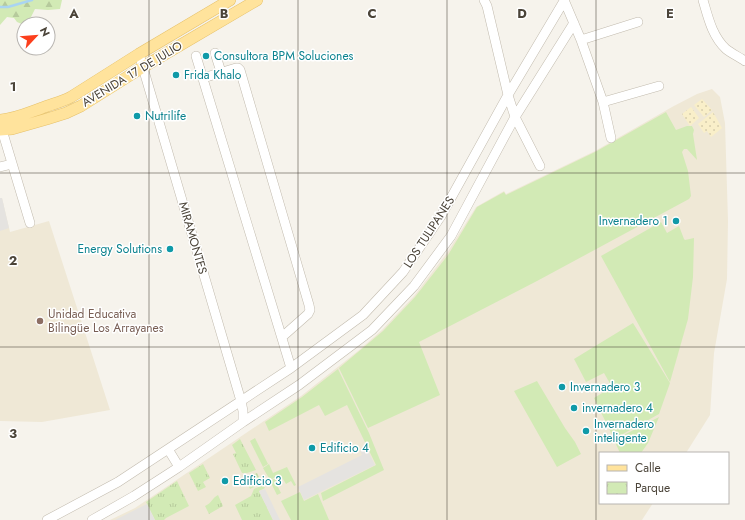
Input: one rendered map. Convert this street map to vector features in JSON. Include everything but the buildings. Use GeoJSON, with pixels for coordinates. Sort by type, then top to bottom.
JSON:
{"type":"FeatureCollection","features":[{"type":"Feature","properties":{"kind":"main road","name":"AVENIDA 17 DE JULIO"},"geometry":{"type":"LineString","coordinates":[[230,0],[139,54],[72,97],[24,115],[6,120],[1,127],[12,129],[66,113],[81,106],[143,67],[257,0]]}},
{"type":"Feature","properties":{"kind":"street"},"geometry":{"type":"LineString","coordinates":[[484,0],[487,6],[508,95],[515,117],[540,166]]}},
{"type":"Feature","properties":{"kind":"street"},"geometry":{"type":"LineString","coordinates":[[703,0],[710,24],[716,37],[726,49],[745,61]]}},
{"type":"Feature","properties":{"kind":"street"},"geometry":{"type":"LineString","coordinates":[[564,1],[581,40],[603,102],[611,138]]}},
{"type":"Feature","properties":{"kind":"street","name":"LOS TULIPANES"},"geometry":{"type":"LineString","coordinates":[[46,520],[61,517],[118,482],[291,368],[363,315],[403,272],[441,216],[508,95],[564,1]]}},
{"type":"Feature","properties":{"kind":"street"},"geometry":{"type":"LineString","coordinates":[[581,40],[638,22]]}},
{"type":"Feature","properties":{"kind":"street","name":"LOS TULIPANES"},"geometry":{"type":"LineString","coordinates":[[92,520],[134,496],[179,467],[299,385],[372,330],[414,286],[451,236],[515,117],[574,23]]}},
{"type":"Feature","properties":{"kind":"street"},"geometry":{"type":"LineString","coordinates":[[215,53],[221,72]]}},
{"type":"Feature","properties":{"kind":"street","name":"MIRAMONTES"},"geometry":{"type":"LineString","coordinates":[[139,54],[241,401],[243,422]]}},
{"type":"Feature","properties":{"kind":"street"},"geometry":{"type":"LineString","coordinates":[[196,56],[291,368]]}},
{"type":"Feature","properties":{"kind":"street"},"geometry":{"type":"LineString","coordinates":[[203,78],[236,68],[240,70],[310,310],[308,314],[282,337]]}},
{"type":"Feature","properties":{"kind":"street"},"geometry":{"type":"LineString","coordinates":[[603,102],[659,86]]}},
{"type":"Feature","properties":{"kind":"street"},"geometry":{"type":"LineString","coordinates":[[1,127],[30,222]]}},
{"type":"Feature","properties":{"kind":"street"},"geometry":{"type":"LineString","coordinates":[[0,167],[12,164]]}},
{"type":"Feature","properties":{"kind":"street"},"geometry":{"type":"LineString","coordinates":[[168,449],[179,467]]}},
{"type":"Feature","properties":{"kind":"shaded area"},"geometry":{"type":"Polygon","coordinates":[[[712,89],[720,97],[725,123],[728,221],[727,279],[714,353],[710,415],[687,452],[599,452],[599,504],[652,504],[642,520],[110,520],[135,508],[301,396],[358,351],[382,330],[414,296],[447,253],[476,207],[504,191],[506,194],[595,151],[697,94],[712,89]]]}},
{"type":"Feature","properties":{"kind":"shaded area","name":"Unidad Educativa Bilingüe Los Arrayanes"},"geometry":{"type":"Polygon","coordinates":[[[0,198],[2,198],[10,232],[49,221],[110,410],[42,422],[0,421],[0,198]]]}},
{"type":"Feature","properties":{"kind":"shaded area"},"geometry":{"type":"Polygon","coordinates":[[[0,198],[2,198],[9,228],[0,231],[0,198]]]}},
{"type":"Feature","properties":{"kind":"shaded area"},"geometry":{"type":"Polygon","coordinates":[[[366,447],[375,465],[304,500],[298,487],[362,455],[360,451],[366,447]]]}},
{"type":"Feature","properties":{"kind":"shaded area"},"geometry":{"type":"Polygon","coordinates":[[[265,489],[280,520],[273,520],[259,491],[265,489]]]}},
{"type":"Feature","properties":{"kind":"shaded area"},"geometry":{"type":"Polygon","coordinates":[[[147,504],[155,520],[115,520],[147,504]]]}},
{"type":"Feature","properties":{"kind":"green space"},"geometry":{"type":"Polygon","coordinates":[[[0,0],[62,0],[60,9],[35,9],[32,16],[16,16],[16,21],[14,18],[7,17],[0,25],[0,0]]]}},
{"type":"Feature","properties":{"kind":"green space"},"geometry":{"type":"Polygon","coordinates":[[[666,112],[676,130],[687,126],[692,126],[694,130],[693,134],[697,160],[687,149],[684,149],[682,152],[688,171],[691,196],[689,199],[537,281],[419,342],[440,395],[368,428],[339,368],[383,331],[415,297],[448,255],[477,207],[504,192],[506,195],[595,152],[666,112]]]}},
{"type":"Feature","properties":{"kind":"green space"},"geometry":{"type":"Polygon","coordinates":[[[661,222],[667,233],[679,226],[685,240],[694,238],[693,277],[688,319],[670,382],[601,256],[661,222]]]}},
{"type":"Feature","properties":{"kind":"green space"},"geometry":{"type":"Polygon","coordinates":[[[633,323],[670,383],[659,414],[614,439],[594,398],[612,387],[604,373],[586,382],[574,359],[633,323]]]}},
{"type":"Feature","properties":{"kind":"green space"},"geometry":{"type":"Polygon","coordinates":[[[338,369],[369,433],[384,470],[323,501],[321,493],[376,465],[347,405],[325,416],[319,405],[269,431],[265,422],[302,397],[338,369]]]}},
{"type":"Feature","properties":{"kind":"green space"},"geometry":{"type":"Polygon","coordinates":[[[537,381],[581,454],[557,467],[514,391],[537,381]]]}},
{"type":"Feature","properties":{"kind":"green space"},"geometry":{"type":"Polygon","coordinates":[[[659,417],[648,443],[642,452],[620,452],[614,440],[659,417]]]}},
{"type":"Feature","properties":{"kind":"green space"},"geometry":{"type":"Polygon","coordinates":[[[255,438],[268,464],[263,467],[250,441],[255,438]]]}},
{"type":"Feature","properties":{"kind":"green space"},"geometry":{"type":"Polygon","coordinates":[[[240,439],[256,470],[242,473],[233,454],[236,453],[232,445],[240,439]]]}},
{"type":"Feature","properties":{"kind":"green space"},"geometry":{"type":"Polygon","coordinates":[[[203,464],[210,478],[203,482],[206,487],[198,491],[189,473],[203,464]]]}},
{"type":"Feature","properties":{"kind":"green space"},"geometry":{"type":"Polygon","coordinates":[[[269,464],[273,473],[287,467],[296,485],[294,486],[291,481],[286,484],[283,479],[276,483],[281,493],[277,495],[270,481],[278,476],[270,480],[263,468],[269,464]]]}},
{"type":"Feature","properties":{"kind":"green space"},"geometry":{"type":"Polygon","coordinates":[[[257,473],[262,483],[250,489],[244,477],[257,473]]]}},
{"type":"Feature","properties":{"kind":"green space"},"geometry":{"type":"Polygon","coordinates":[[[177,481],[189,506],[164,520],[155,520],[146,502],[177,481]]]}},
{"type":"Feature","properties":{"kind":"green space"},"geometry":{"type":"Polygon","coordinates":[[[263,485],[265,488],[259,491],[273,520],[242,520],[235,505],[251,496],[254,489],[263,485]]]}},
{"type":"Feature","properties":{"kind":"green space"},"geometry":{"type":"Polygon","coordinates":[[[300,492],[304,501],[318,494],[329,520],[291,520],[281,501],[300,492]]]}},
{"type":"Feature","properties":{"kind":"green space"},"geometry":{"type":"Polygon","coordinates":[[[218,495],[223,506],[209,514],[205,506],[218,495]]]}},
{"type":"Feature","properties":{"kind":"sand"},"geometry":{"type":"Polygon","coordinates":[[[702,99],[712,110],[704,117],[694,105],[702,99]]]}},
{"type":"Feature","properties":{"kind":"sand"},"geometry":{"type":"Polygon","coordinates":[[[691,107],[699,118],[690,126],[682,114],[691,107]]]}},
{"type":"Feature","properties":{"kind":"sand"},"geometry":{"type":"Polygon","coordinates":[[[713,112],[722,128],[711,137],[707,131],[704,133],[698,124],[713,112]]]}},
{"type":"Feature","properties":{"kind":"waterway"},"geometry":{"type":"LineString","coordinates":[[0,7],[8,7],[32,0]]}},
{"type":"Feature","properties":{"kind":"place","name":"Consultora BPM Soluciones"},"geometry":{"type":"Point","coordinates":[206,56]}},
{"type":"Feature","properties":{"kind":"place","name":"Frida Khalo"},"geometry":{"type":"Point","coordinates":[176,75]}},
{"type":"Feature","properties":{"kind":"place","name":"Nutrilife"},"geometry":{"type":"Point","coordinates":[137,116]}},
{"type":"Feature","properties":{"kind":"place","name":"Invernadero 1"},"geometry":{"type":"Point","coordinates":[676,221]}},
{"type":"Feature","properties":{"kind":"place","name":"Energy Solutions"},"geometry":{"type":"Point","coordinates":[170,249]}},
{"type":"Feature","properties":{"kind":"place","name":"Unidad Educativa Bilingüe Los Arrayanes"},"geometry":{"type":"Point","coordinates":[40,321]}},
{"type":"Feature","properties":{"kind":"place","name":"Invernadero 3"},"geometry":{"type":"Point","coordinates":[562,387]}},
{"type":"Feature","properties":{"kind":"place","name":"invernadero 4"},"geometry":{"type":"Point","coordinates":[574,408]}},
{"type":"Feature","properties":{"kind":"place","name":"Invernadero inteligente"},"geometry":{"type":"Point","coordinates":[586,431]}},
{"type":"Feature","properties":{"kind":"place","name":"Edificio 4"},"geometry":{"type":"Point","coordinates":[312,448]}},
{"type":"Feature","properties":{"kind":"place","name":"Edificio 3"},"geometry":{"type":"Point","coordinates":[225,481]}}]}
